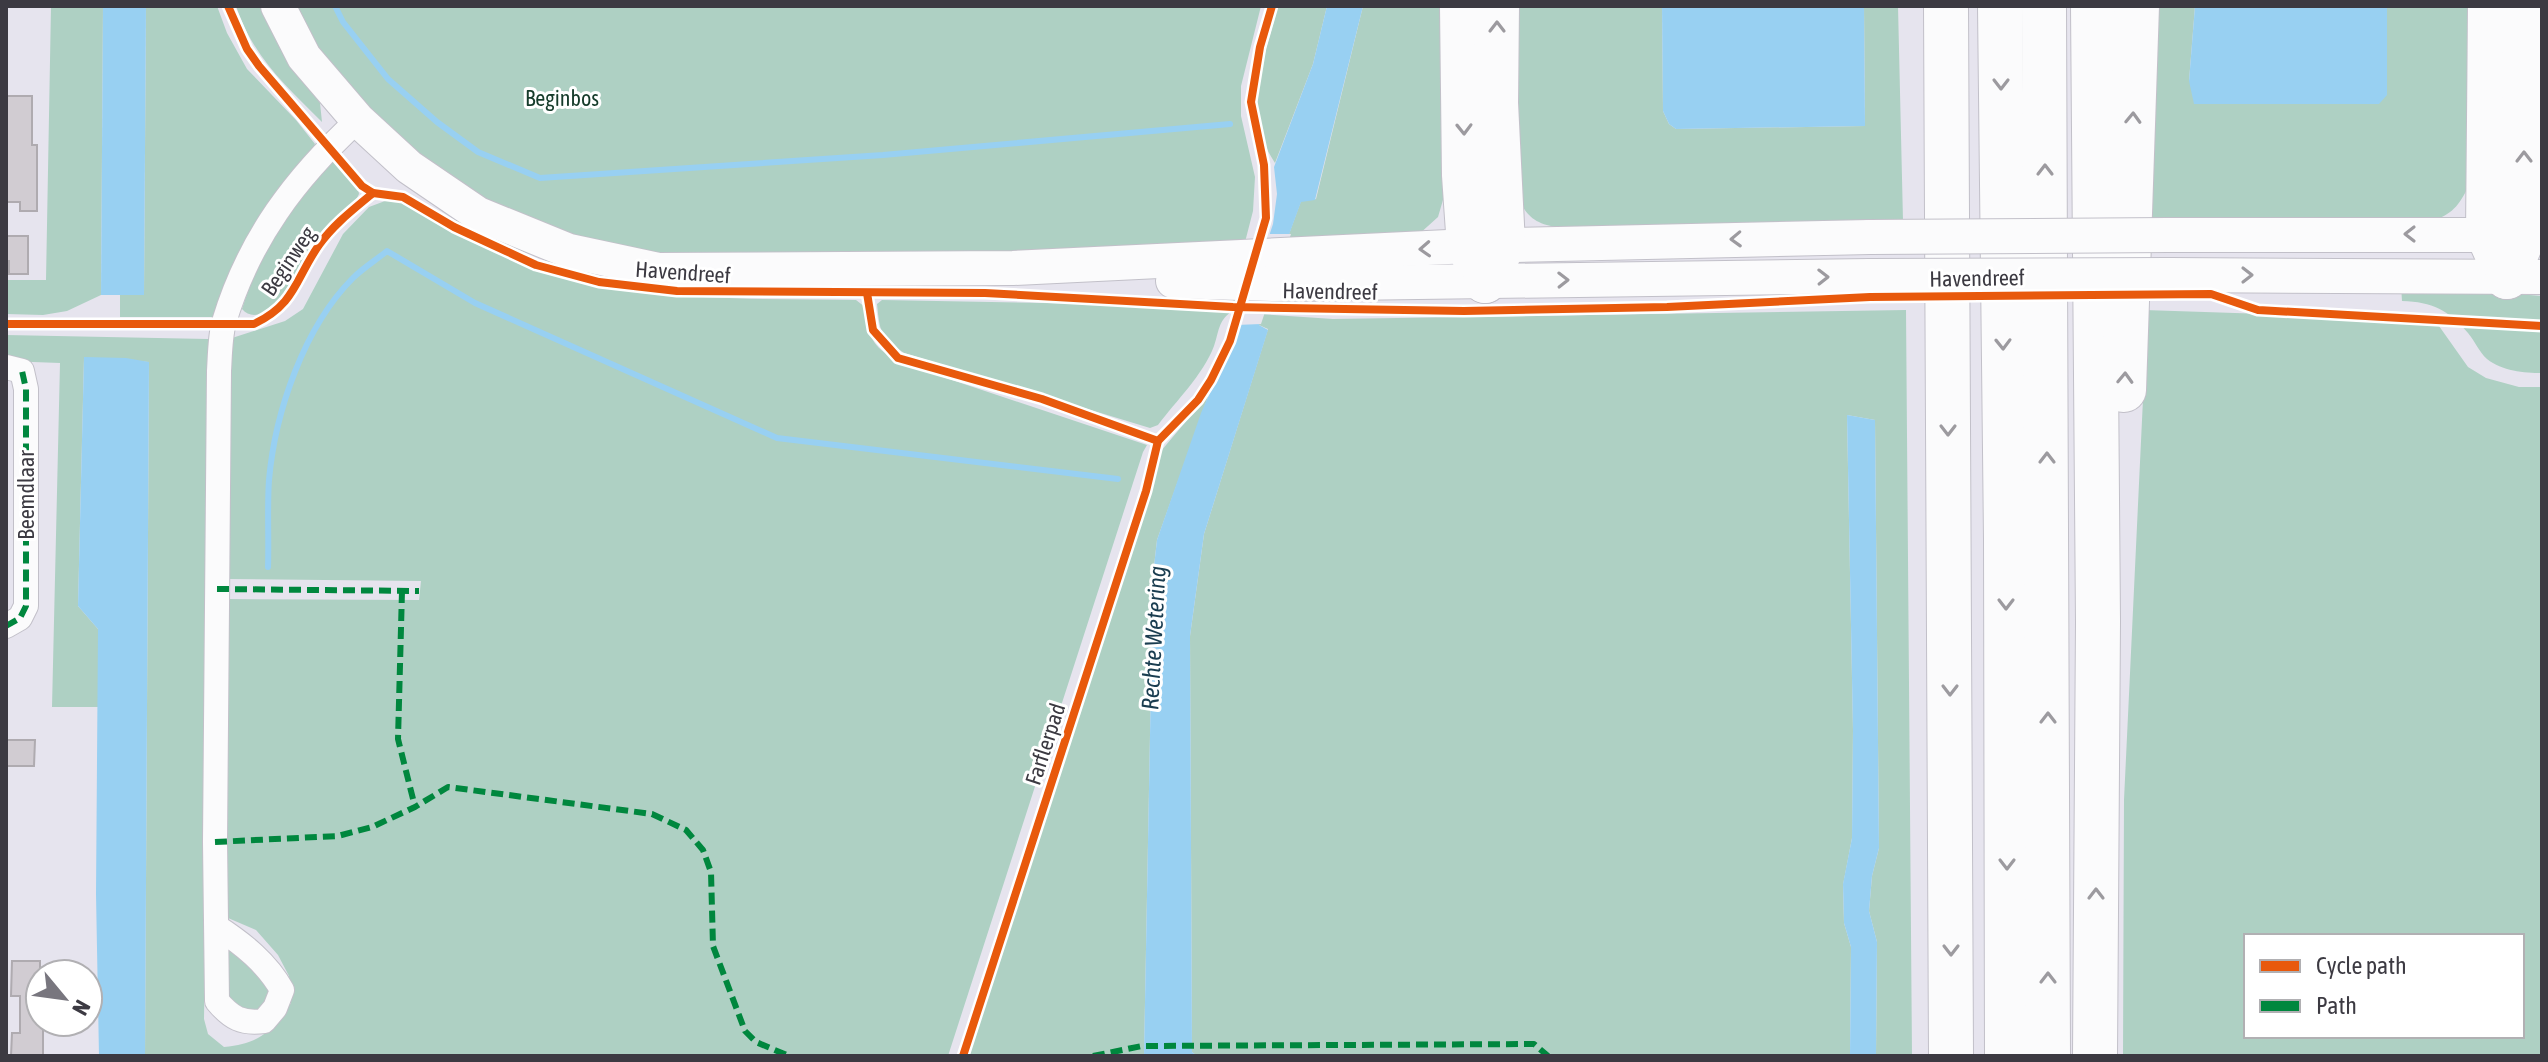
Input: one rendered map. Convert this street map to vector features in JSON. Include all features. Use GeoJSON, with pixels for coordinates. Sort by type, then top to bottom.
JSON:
{"type":"FeatureCollection","features":[{"type":"Feature","properties":{"kind":"highway"},"geometry":{"type":"LineString","coordinates":[[1462,6],[1464,175],[1486,257]]}},
{"type":"Feature","properties":{"kind":"highway"},"geometry":{"type":"LineString","coordinates":[[1486,257],[1496,103],[1497,6]]}},
{"type":"Feature","properties":{"kind":"highway"},"geometry":{"type":"LineString","coordinates":[[1926,6],[1947,128]]}},
{"type":"Feature","properties":{"kind":"highway"},"geometry":{"type":"LineString","coordinates":[[1946,6],[1951,1056]]}},
{"type":"Feature","properties":{"kind":"highway"},"geometry":{"type":"LineString","coordinates":[[2000,6],[2006,539],[2007,1056]]}},
{"type":"Feature","properties":{"kind":"highway"},"geometry":{"type":"LineString","coordinates":[[2044,6],[2048,1056]]}},
{"type":"Feature","properties":{"kind":"highway"},"geometry":{"type":"LineString","coordinates":[[2093,6],[2098,622],[2095,1056]]}},
{"type":"Feature","properties":{"kind":"highway"},"geometry":{"type":"LineString","coordinates":[[2098,622],[2124,392],[2137,6]]}},
{"type":"Feature","properties":{"kind":"highway"},"geometry":{"type":"LineString","coordinates":[[2490,6],[2525,277]]}},
{"type":"Feature","properties":{"kind":"highway"},"geometry":{"type":"LineString","coordinates":[[2518,235],[2525,6]]}},
{"type":"Feature","properties":{"kind":"main road","name":"Havendreef"},"geometry":{"type":"LineString","coordinates":[[278,6],[304,57],[358,120],[409,167],[478,214],[569,251],[658,270],[1013,268],[1262,271],[1870,237],[2518,235]]}},
{"type":"Feature","properties":{"kind":"main road","name":"Havendreef"},"geometry":{"type":"LineString","coordinates":[[1486,257],[1870,276],[2525,277]]}},
{"type":"Feature","properties":{"kind":"street","name":"Beginweg"},"geometry":{"type":"LineString","coordinates":[[217,927],[215,785],[219,371],[223,325],[246,260],[289,192],[358,120]]}},
{"type":"Feature","properties":{"kind":"street","name":"Beemdlaar"},"geometry":{"type":"LineString","coordinates":[[6,367],[22,371],[26,389],[26,606],[20,618],[6,626]]}},
{"type":"Feature","properties":{"kind":"green space"},"geometry":{"type":"Polygon","coordinates":[[[51,6],[103,6],[101,295],[67,311],[43,315],[6,314],[6,280],[46,280],[51,6]]]}},
{"type":"Feature","properties":{"kind":"green space"},"geometry":{"type":"Polygon","coordinates":[[[146,6],[217,6],[227,33],[247,69],[315,144],[219,317],[120,317],[120,295],[144,294],[146,6]]]}},
{"type":"Feature","properties":{"kind":"green space"},"geometry":{"type":"Polygon","coordinates":[[[236,6],[263,6],[294,66],[320,103],[322,122],[261,55],[236,6]]]}},
{"type":"Feature","properties":{"kind":"green space","name":"Beginbos"},"geometry":{"type":"Polygon","coordinates":[[[291,6],[1261,6],[1241,86],[1241,116],[1255,177],[1253,211],[1244,246],[1190,250],[656,255],[571,237],[534,224],[442,176],[393,138],[325,62],[291,6]]]}},
{"type":"Feature","properties":{"kind":"green space"},"geometry":{"type":"Polygon","coordinates":[[[1278,6],[1327,6],[1313,64],[1275,163],[1259,125],[1257,105],[1262,66],[1278,6]]]}},
{"type":"Feature","properties":{"kind":"green space"},"geometry":{"type":"Polygon","coordinates":[[[1363,6],[1445,6],[1445,193],[1438,217],[1418,235],[1285,245],[1301,201],[1316,199],[1363,6]]]}},
{"type":"Feature","properties":{"kind":"green space"},"geometry":{"type":"Polygon","coordinates":[[[1515,6],[1662,6],[1663,111],[1669,124],[1676,129],[1865,126],[1864,6],[1898,6],[1903,221],[1564,228],[1537,221],[1521,204],[1513,185],[1515,6]]]}},
{"type":"Feature","properties":{"kind":"green space"},"geometry":{"type":"Polygon","coordinates":[[[2155,6],[2195,6],[2189,81],[2387,94],[2387,6],[2470,6],[2470,183],[2460,201],[2452,211],[2434,220],[2147,218],[2155,6]]]}},
{"type":"Feature","properties":{"kind":"green space"},"geometry":{"type":"Polygon","coordinates":[[[332,159],[358,188],[356,200],[316,239],[283,301],[264,313],[247,313],[242,309],[268,248],[291,211],[332,159]]]}},
{"type":"Feature","properties":{"kind":"green space"},"geometry":{"type":"Polygon","coordinates":[[[393,198],[496,252],[582,282],[700,297],[856,300],[865,307],[874,342],[904,364],[1147,445],[948,1056],[145,1056],[149,362],[84,358],[78,606],[98,629],[98,707],[52,707],[60,363],[6,361],[6,335],[208,339],[213,343],[204,1019],[208,1034],[224,1047],[247,1043],[270,1029],[291,1003],[289,976],[278,955],[256,930],[221,915],[227,599],[419,600],[421,581],[227,579],[227,463],[232,338],[285,321],[303,309],[343,234],[369,207],[393,198]]]}},
{"type":"Feature","properties":{"kind":"green space"},"geometry":{"type":"Polygon","coordinates":[[[2401,285],[2542,296],[2542,373],[2513,370],[2493,363],[2447,313],[2423,303],[2402,301],[2401,285]]]}},
{"type":"Feature","properties":{"kind":"green space"},"geometry":{"type":"Polygon","coordinates":[[[882,300],[1151,305],[1231,312],[1221,323],[1209,357],[1196,377],[1158,425],[1150,428],[904,353],[883,333],[877,304],[882,300]]]}},
{"type":"Feature","properties":{"kind":"green space"},"geometry":{"type":"Polygon","coordinates":[[[1906,310],[1912,1056],[1876,1056],[1877,942],[1869,911],[1872,876],[1879,848],[1875,420],[1847,415],[1853,730],[1852,838],[1843,885],[1844,923],[1851,947],[1850,1056],[1197,1056],[1192,1052],[1190,636],[1204,534],[1268,329],[1259,325],[1260,314],[1333,319],[1906,310]]]}},
{"type":"Feature","properties":{"kind":"green space"},"geometry":{"type":"Polygon","coordinates":[[[2144,310],[2422,319],[2439,326],[2468,367],[2486,378],[2519,387],[2542,387],[2542,1056],[2123,1056],[2124,800],[2145,357],[2144,310]]]}},
{"type":"Feature","properties":{"kind":"green space"},"geometry":{"type":"Polygon","coordinates":[[[1209,394],[1157,540],[1153,575],[1144,1056],[969,1056],[1161,451],[1209,394]]]}},
{"type":"Feature","properties":{"kind":"green space"},"geometry":{"type":"Polygon","coordinates":[[[227,949],[238,949],[270,991],[261,1009],[249,1014],[227,1005],[227,949]]]}},
{"type":"Feature","properties":{"kind":"water"},"geometry":{"type":"Polygon","coordinates":[[[103,6],[146,6],[144,295],[101,295],[103,6]]]}},
{"type":"Feature","properties":{"kind":"water","name":"Rechte Wetering"},"geometry":{"type":"Polygon","coordinates":[[[1327,6],[1363,6],[1315,200],[1301,202],[1260,314],[1259,325],[1268,330],[1204,534],[1190,636],[1192,1052],[1197,1056],[1144,1056],[1153,575],[1157,540],[1201,413],[1239,327],[1273,224],[1277,194],[1274,167],[1313,64],[1327,6]]]}},
{"type":"Feature","properties":{"kind":"water"},"geometry":{"type":"Polygon","coordinates":[[[1662,6],[1864,6],[1865,126],[1676,129],[1669,124],[1663,111],[1662,6]]]}},
{"type":"Feature","properties":{"kind":"water"},"geometry":{"type":"Polygon","coordinates":[[[2195,6],[2387,6],[2387,95],[2379,104],[2194,104],[2189,81],[2195,6]]]}},
{"type":"Feature","properties":{"kind":"water"},"geometry":{"type":"Polygon","coordinates":[[[84,357],[149,362],[145,1056],[99,1056],[99,1038],[104,1038],[104,958],[97,958],[96,894],[98,629],[78,606],[84,357]]]}},
{"type":"Feature","properties":{"kind":"water"},"geometry":{"type":"Polygon","coordinates":[[[1847,415],[1875,420],[1879,848],[1872,876],[1869,911],[1877,942],[1876,1056],[1850,1056],[1851,947],[1844,923],[1843,884],[1852,838],[1853,730],[1847,415]]]}},
{"type":"Feature","properties":{"kind":"pier"},"geometry":{"type":"Polygon","coordinates":[[[1264,234],[1291,234],[1261,324],[1236,325],[1264,234]]]}},
{"type":"Feature","properties":{"kind":"building"},"geometry":{"type":"Polygon","coordinates":[[[6,96],[32,96],[32,145],[37,145],[37,211],[20,211],[20,202],[6,202],[6,96]]]}},
{"type":"Feature","properties":{"kind":"building"},"geometry":{"type":"Polygon","coordinates":[[[6,236],[28,236],[28,274],[9,274],[6,236]]]}},
{"type":"Feature","properties":{"kind":"building"},"geometry":{"type":"Polygon","coordinates":[[[6,740],[35,740],[34,766],[6,766],[6,740]]]}},
{"type":"Feature","properties":{"kind":"building"},"geometry":{"type":"Polygon","coordinates":[[[12,961],[24,961],[24,1038],[43,1038],[43,1056],[11,1056],[12,1033],[20,1033],[20,996],[11,996],[12,961]]]}},
{"type":"Feature","properties":{"kind":"waterway"},"geometry":{"type":"LineString","coordinates":[[335,6],[343,22],[388,79],[437,122],[478,152],[540,178],[883,155],[1230,124]]}},
{"type":"Feature","properties":{"kind":"waterway"},"geometry":{"type":"LineString","coordinates":[[268,567],[268,491],[272,454],[295,372],[306,346],[336,298],[357,274],[387,251],[475,303],[777,438],[1118,479]]}},
{"type":"Feature","properties":{"kind":"marked path"},"geometry":{"type":"LineString","coordinates":[[6,626],[20,618],[26,606],[26,389],[22,371]]}},
{"type":"Feature","properties":{"kind":"marked path"},"geometry":{"type":"LineString","coordinates":[[217,589],[419,591]]}},
{"type":"Feature","properties":{"kind":"marked path"},"geometry":{"type":"LineString","coordinates":[[402,591],[398,739],[415,807]]}},
{"type":"Feature","properties":{"kind":"marked path"},"geometry":{"type":"LineString","coordinates":[[215,842],[338,836],[372,827],[448,787],[652,814],[686,830],[703,850],[711,872],[713,946],[745,1031],[756,1042],[789,1056]]}},
{"type":"Feature","properties":{"kind":"marked path"},"geometry":{"type":"LineString","coordinates":[[1093,1056],[1142,1046],[1534,1044],[1548,1056]]}},
{"type":"Feature","properties":{"kind":"cycle path"},"geometry":{"type":"LineString","coordinates":[[228,6],[247,49],[259,66],[362,186],[373,193],[403,197],[454,227],[536,265],[599,282],[677,291],[985,293],[1233,307],[1464,311],[1667,307],[1870,297],[2211,294],[2258,310],[2542,326]]}},
{"type":"Feature","properties":{"kind":"cycle path","name":"Farflerpad"},"geometry":{"type":"LineString","coordinates":[[963,1056],[1146,491],[1158,441],[1198,400],[1230,341],[1266,218],[1264,165],[1251,102],[1260,47],[1272,6]]}},
{"type":"Feature","properties":{"kind":"cycle path"},"geometry":{"type":"LineString","coordinates":[[6,324],[254,324],[287,299],[325,237],[373,193]]}},
{"type":"Feature","properties":{"kind":"cycle path"},"geometry":{"type":"LineString","coordinates":[[867,293],[873,330],[898,358],[1042,399],[1158,441]]}}]}
